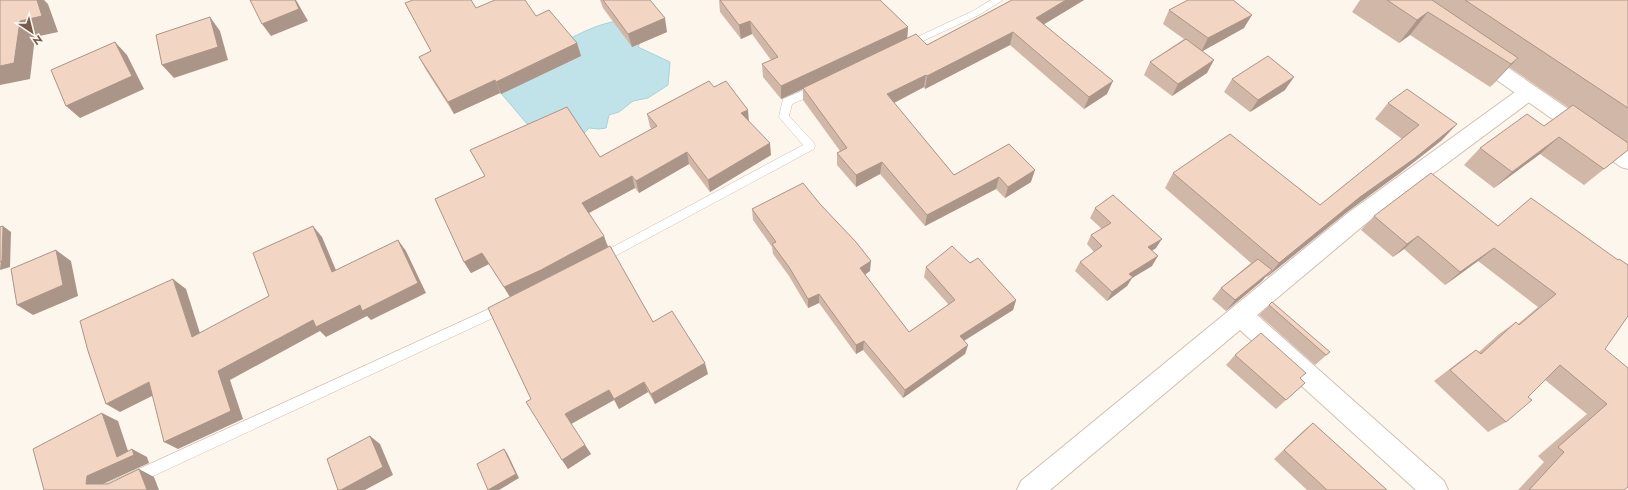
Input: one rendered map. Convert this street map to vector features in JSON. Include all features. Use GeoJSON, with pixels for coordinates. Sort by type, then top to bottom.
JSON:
{"type":"FeatureCollection","features":[{"type":"Feature","properties":{"kind":"street"},"geometry":{"type":"LineString","coordinates":[[1461,45],[1628,161]]}},
{"type":"Feature","properties":{"kind":"street"},"geometry":{"type":"LineString","coordinates":[[1030,490],[1356,219],[1529,92]]}},
{"type":"Feature","properties":{"kind":"street"},"geometry":{"type":"LineString","coordinates":[[1240,315],[1435,490]]}},
{"type":"Feature","properties":{"kind":"lane"},"geometry":{"type":"LineString","coordinates":[[899,50],[976,13],[998,0]]}},
{"type":"Feature","properties":{"kind":"lane"},"geometry":{"type":"LineString","coordinates":[[593,262],[810,146],[784,117],[787,102],[829,83]]}},
{"type":"Feature","properties":{"kind":"lane"},"geometry":{"type":"LineString","coordinates":[[109,490],[515,302]]}},
{"type":"Feature","properties":{"kind":"water"},"geometry":{"type":"Polygon","coordinates":[[[618,21],[641,40],[638,47],[670,62],[668,85],[648,98],[633,101],[619,112],[609,115],[606,128],[589,128],[577,141],[550,122],[527,124],[495,86],[571,38],[603,24],[618,21]]]}},
{"type":"Feature","properties":{"kind":"building"},"geometry":{"type":"Polygon","coordinates":[[[0,0],[37,0],[42,16],[20,21],[14,63],[0,66],[0,0]]]}},
{"type":"Feature","properties":{"kind":"building"},"geometry":{"type":"Polygon","coordinates":[[[250,0],[295,0],[299,9],[262,24],[250,0]]]}},
{"type":"Feature","properties":{"kind":"building"},"geometry":{"type":"Polygon","coordinates":[[[413,0],[471,0],[476,8],[495,0],[525,0],[536,16],[549,10],[577,43],[496,82],[495,80],[448,102],[419,57],[431,51],[405,3],[413,0]]]}},
{"type":"Feature","properties":{"kind":"building"},"geometry":{"type":"Polygon","coordinates":[[[603,0],[650,0],[665,18],[628,34],[603,0]]]}},
{"type":"Feature","properties":{"kind":"building"},"geometry":{"type":"Polygon","coordinates":[[[720,0],[880,0],[908,27],[781,86],[762,64],[778,57],[750,21],[739,25],[720,0]]]}},
{"type":"Feature","properties":{"kind":"building"},"geometry":{"type":"Polygon","coordinates":[[[1012,0],[1066,0],[1036,18],[1113,81],[1089,97],[1013,32],[927,76],[926,75],[887,94],[954,175],[1009,144],[1035,170],[1008,187],[999,177],[927,215],[882,162],[856,175],[837,153],[847,148],[803,88],[916,34],[927,45],[1012,0]]]}},
{"type":"Feature","properties":{"kind":"building"},"geometry":{"type":"Polygon","coordinates":[[[1188,0],[1233,0],[1252,15],[1208,38],[1169,10],[1188,0]]]}},
{"type":"Feature","properties":{"kind":"building"},"geometry":{"type":"Polygon","coordinates":[[[1387,0],[1432,0],[1518,58],[1511,64],[1428,12],[1417,20],[1387,0]]]}},
{"type":"Feature","properties":{"kind":"building"},"geometry":{"type":"Polygon","coordinates":[[[1465,0],[1628,0],[1628,108],[1465,0]]]}},
{"type":"Feature","properties":{"kind":"building"},"geometry":{"type":"Polygon","coordinates":[[[210,17],[218,47],[162,65],[156,35],[210,17]]]}},
{"type":"Feature","properties":{"kind":"building"},"geometry":{"type":"Polygon","coordinates":[[[1186,39],[1214,60],[1178,84],[1150,62],[1186,39]]]}},
{"type":"Feature","properties":{"kind":"building"},"geometry":{"type":"Polygon","coordinates":[[[115,42],[132,76],[66,106],[51,70],[115,42]]]}},
{"type":"Feature","properties":{"kind":"building"},"geometry":{"type":"Polygon","coordinates":[[[1268,56],[1294,77],[1258,100],[1232,79],[1268,56]]]}},
{"type":"Feature","properties":{"kind":"building"},"geometry":{"type":"Polygon","coordinates":[[[709,81],[714,87],[726,81],[748,110],[741,113],[770,143],[708,180],[687,152],[636,181],[632,176],[582,203],[604,236],[541,270],[504,287],[482,253],[464,262],[435,199],[485,176],[470,150],[567,107],[600,157],[657,126],[647,114],[709,81]]]}},
{"type":"Feature","properties":{"kind":"building"},"geometry":{"type":"Polygon","coordinates":[[[1407,89],[1457,124],[1415,158],[1360,197],[1279,263],[1173,173],[1230,134],[1320,205],[1419,125],[1388,103],[1407,89]]]}},
{"type":"Feature","properties":{"kind":"building"},"geometry":{"type":"Polygon","coordinates":[[[1573,105],[1628,143],[1628,150],[1604,169],[1559,137],[1512,172],[1480,148],[1527,114],[1544,126],[1573,105]]]}},
{"type":"Feature","properties":{"kind":"building"},"geometry":{"type":"Polygon","coordinates":[[[1431,173],[1498,226],[1531,198],[1618,260],[1619,259],[1628,265],[1628,316],[1605,349],[1628,368],[1628,487],[1624,490],[1529,490],[1564,452],[1558,447],[1607,404],[1560,365],[1528,397],[1532,400],[1506,422],[1450,370],[1476,350],[1481,354],[1516,322],[1519,325],[1556,294],[1494,248],[1460,272],[1418,236],[1407,244],[1374,216],[1431,173]]]}},
{"type":"Feature","properties":{"kind":"building"},"geometry":{"type":"Polygon","coordinates":[[[803,183],[871,261],[860,268],[909,332],[955,300],[926,267],[952,246],[970,263],[978,258],[1016,300],[960,336],[968,345],[905,390],[864,341],[856,345],[819,294],[808,299],[789,267],[772,244],[776,242],[752,209],[803,183]]]}},
{"type":"Feature","properties":{"kind":"building"},"geometry":{"type":"Polygon","coordinates":[[[1113,195],[1162,239],[1148,247],[1158,256],[1129,274],[1133,277],[1112,292],[1080,262],[1102,246],[1091,235],[1111,223],[1095,208],[1113,195]]]}},
{"type":"Feature","properties":{"kind":"building"},"geometry":{"type":"Polygon","coordinates":[[[3,226],[2,261],[0,262],[0,227],[3,226]]]}},
{"type":"Feature","properties":{"kind":"building"},"geometry":{"type":"Polygon","coordinates":[[[313,226],[332,272],[398,240],[418,283],[362,311],[360,305],[316,327],[313,320],[218,371],[231,411],[164,442],[149,382],[106,404],[88,351],[80,321],[173,279],[192,337],[269,296],[253,253],[313,226]]]}},
{"type":"Feature","properties":{"kind":"building"},"geometry":{"type":"Polygon","coordinates":[[[610,246],[653,322],[672,311],[705,363],[651,394],[644,382],[614,399],[609,390],[565,414],[585,445],[562,460],[526,402],[531,399],[488,308],[610,246]]]}},
{"type":"Feature","properties":{"kind":"building"},"geometry":{"type":"Polygon","coordinates":[[[56,250],[63,285],[17,305],[11,269],[56,250]]]}},
{"type":"Feature","properties":{"kind":"building"},"geometry":{"type":"Polygon","coordinates":[[[1258,259],[1272,270],[1235,300],[1221,288],[1258,259]]]}},
{"type":"Feature","properties":{"kind":"building"},"geometry":{"type":"Polygon","coordinates":[[[1272,302],[1330,352],[1326,355],[1269,305],[1272,302]]]}},
{"type":"Feature","properties":{"kind":"building"},"geometry":{"type":"Polygon","coordinates":[[[1261,333],[1306,373],[1300,378],[1305,383],[1286,400],[1235,355],[1261,333]]]}},
{"type":"Feature","properties":{"kind":"building"},"geometry":{"type":"Polygon","coordinates":[[[102,413],[117,457],[132,449],[134,455],[87,476],[86,484],[108,484],[139,469],[147,490],[44,490],[33,449],[102,413]]]}},
{"type":"Feature","properties":{"kind":"building"},"geometry":{"type":"Polygon","coordinates":[[[1313,423],[1387,490],[1327,490],[1284,450],[1313,423]]]}},
{"type":"Feature","properties":{"kind":"building"},"geometry":{"type":"Polygon","coordinates":[[[370,436],[383,467],[341,490],[338,490],[327,459],[370,436]]]}},
{"type":"Feature","properties":{"kind":"building"},"geometry":{"type":"Polygon","coordinates":[[[504,449],[516,474],[488,490],[477,464],[504,449]]]}}]}
